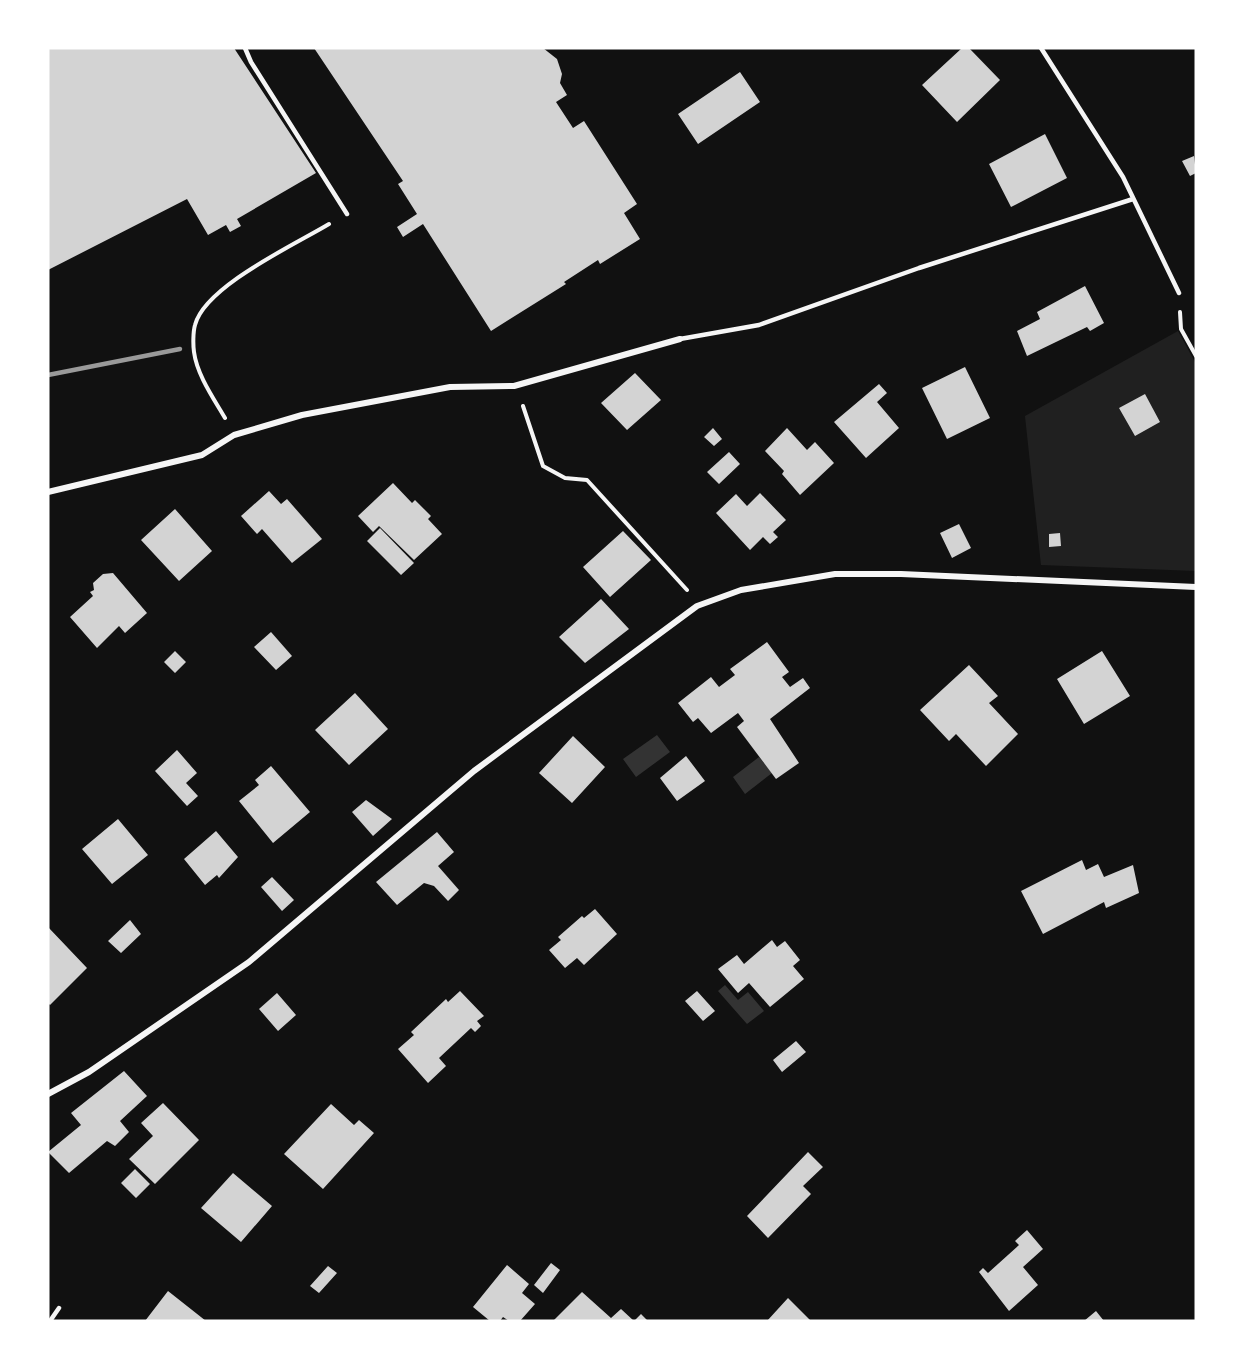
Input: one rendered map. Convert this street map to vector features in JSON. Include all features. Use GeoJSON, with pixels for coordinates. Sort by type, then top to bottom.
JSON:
{"type":"FeatureCollection","features":[{"type":"Feature","properties":{"kind":"street"},"geometry":{"type":"LineString","coordinates":[[48,492],[202,455],[234,435],[302,414],[450,387],[514,386],[680,339]]}},
{"type":"Feature","properties":{"kind":"street"},"geometry":{"type":"LineString","coordinates":[[48,1094],[88,1072],[249,962],[474,771],[698,606],[741,590],[835,574],[901,574],[1196,586]]}},
{"type":"Feature","properties":{"kind":"lane"},"geometry":{"type":"LineString","coordinates":[[245,48],[251,62],[347,214]]}},
{"type":"Feature","properties":{"kind":"lane"},"geometry":{"type":"LineString","coordinates":[[1041,48],[1123,177],[1179,293]]}},
{"type":"Feature","properties":{"kind":"lane"},"geometry":{"type":"LineString","coordinates":[[680,339],[759,325],[919,268],[1133,199]]}},
{"type":"Feature","properties":{"kind":"lane"},"geometry":{"type":"LineString","coordinates":[[50,1321],[59,1308]]}},
{"type":"Feature","properties":{"kind":"path"},"geometry":{"type":"LineString","coordinates":[[218,406],[203,378],[194,353],[195,323],[212,299],[236,278],[347,214]]}},
{"type":"Feature","properties":{"kind":"path"},"geometry":{"type":"LineString","coordinates":[[1179,293],[1181,329],[1196,356]]}},
{"type":"Feature","properties":{"kind":"path"},"geometry":{"type":"LineString","coordinates":[[514,386],[529,417],[536,451],[543,466],[565,478],[587,480],[683,585]]}},
{"type":"Feature","properties":{"kind":"shaded area"},"geometry":{"type":"Polygon","coordinates":[[[1178,331],[1196,364],[1196,571],[1041,565],[1025,416],[1178,331]]]}},
{"type":"Feature","properties":{"kind":"shaded area"},"geometry":{"type":"Polygon","coordinates":[[[657,735],[670,752],[636,777],[623,759],[657,735]]]}},
{"type":"Feature","properties":{"kind":"shaded area"},"geometry":{"type":"Polygon","coordinates":[[[759,757],[772,773],[745,794],[733,777],[759,757]]]}},
{"type":"Feature","properties":{"kind":"shaded area"},"geometry":{"type":"Polygon","coordinates":[[[725,985],[738,1000],[748,992],[764,1011],[747,1024],[718,991],[725,985]]]}},
{"type":"Feature","properties":{"kind":"building"},"geometry":{"type":"Polygon","coordinates":[[[48,48],[234,48],[316,173],[237,219],[241,226],[230,232],[226,225],[208,235],[187,199],[48,270],[48,48]]]}},
{"type":"Feature","properties":{"kind":"building"},"geometry":{"type":"Polygon","coordinates":[[[314,48],[543,48],[557,59],[562,74],[560,83],[567,95],[556,102],[573,128],[584,121],[637,204],[624,213],[640,239],[600,264],[598,260],[564,282],[566,284],[491,331],[423,224],[403,237],[397,227],[417,214],[398,184],[403,181],[314,48]]]}},
{"type":"Feature","properties":{"kind":"building"},"geometry":{"type":"Polygon","coordinates":[[[962,48],[969,48],[1000,80],[957,122],[922,85],[962,48]]]}},
{"type":"Feature","properties":{"kind":"building"},"geometry":{"type":"Polygon","coordinates":[[[740,72],[760,102],[698,144],[678,114],[740,72]]]}},
{"type":"Feature","properties":{"kind":"building"},"geometry":{"type":"Polygon","coordinates":[[[1045,134],[1067,178],[1011,207],[989,164],[1045,134]]]}},
{"type":"Feature","properties":{"kind":"building"},"geometry":{"type":"Polygon","coordinates":[[[1194,156],[1196,173],[1190,176],[1182,161],[1194,156]]]}},
{"type":"Feature","properties":{"kind":"building"},"geometry":{"type":"Polygon","coordinates":[[[1085,286],[1104,323],[1090,331],[1087,327],[1027,356],[1017,331],[1040,319],[1037,312],[1085,286]]]}},
{"type":"Feature","properties":{"kind":"building"},"geometry":{"type":"Polygon","coordinates":[[[965,367],[990,418],[947,439],[922,388],[965,367]]]}},
{"type":"Feature","properties":{"kind":"building"},"geometry":{"type":"Polygon","coordinates":[[[635,373],[661,400],[627,430],[601,403],[635,373]]]}},
{"type":"Feature","properties":{"kind":"building"},"geometry":{"type":"Polygon","coordinates":[[[879,384],[887,393],[877,402],[899,428],[866,458],[834,422],[879,384]]]}},
{"type":"Feature","properties":{"kind":"building"},"geometry":{"type":"Polygon","coordinates":[[[1145,394],[1160,422],[1135,436],[1119,408],[1145,394]]]}},
{"type":"Feature","properties":{"kind":"building"},"geometry":{"type":"Polygon","coordinates":[[[713,428],[722,439],[714,446],[704,437],[713,428]]]}},
{"type":"Feature","properties":{"kind":"building"},"geometry":{"type":"Polygon","coordinates":[[[787,428],[807,450],[815,442],[834,463],[800,495],[782,474],[784,471],[765,451],[787,428]]]}},
{"type":"Feature","properties":{"kind":"building"},"geometry":{"type":"Polygon","coordinates":[[[729,452],[740,464],[719,484],[707,472],[729,452]]]}},
{"type":"Feature","properties":{"kind":"building"},"geometry":{"type":"Polygon","coordinates":[[[393,483],[412,503],[415,500],[431,516],[428,519],[442,534],[414,560],[379,526],[373,532],[358,516],[393,483]]]}},
{"type":"Feature","properties":{"kind":"building"},"geometry":{"type":"Polygon","coordinates":[[[269,491],[281,504],[287,499],[322,539],[292,563],[262,529],[257,534],[241,516],[269,491]]]}},
{"type":"Feature","properties":{"kind":"building"},"geometry":{"type":"Polygon","coordinates":[[[760,493],[786,520],[773,532],[778,537],[770,544],[763,537],[750,550],[716,513],[736,494],[747,506],[760,493]]]}},
{"type":"Feature","properties":{"kind":"building"},"geometry":{"type":"Polygon","coordinates":[[[175,509],[212,551],[179,581],[141,540],[175,509]]]}},
{"type":"Feature","properties":{"kind":"building"},"geometry":{"type":"Polygon","coordinates":[[[959,524],[971,548],[952,558],[940,533],[959,524]]]}},
{"type":"Feature","properties":{"kind":"building"},"geometry":{"type":"Polygon","coordinates":[[[380,528],[414,563],[401,575],[367,541],[380,528]]]}},
{"type":"Feature","properties":{"kind":"building"},"geometry":{"type":"Polygon","coordinates":[[[623,531],[651,560],[610,597],[583,567],[623,531]]]}},
{"type":"Feature","properties":{"kind":"building"},"geometry":{"type":"Polygon","coordinates":[[[1060,533],[1061,546],[1049,547],[1049,534],[1060,533]]]}},
{"type":"Feature","properties":{"kind":"building"},"geometry":{"type":"Polygon","coordinates":[[[113,573],[147,613],[125,633],[119,626],[97,648],[70,617],[93,596],[90,592],[94,590],[93,583],[103,574],[113,573]]]}},
{"type":"Feature","properties":{"kind":"building"},"geometry":{"type":"Polygon","coordinates":[[[601,599],[629,629],[585,663],[559,637],[601,599]]]}},
{"type":"Feature","properties":{"kind":"building"},"geometry":{"type":"Polygon","coordinates":[[[271,632],[292,656],[276,670],[254,647],[271,632]]]}},
{"type":"Feature","properties":{"kind":"building"},"geometry":{"type":"Polygon","coordinates":[[[767,642],[789,672],[782,677],[790,687],[803,678],[810,688],[770,719],[799,763],[776,779],[737,727],[744,721],[738,713],[711,733],[698,718],[693,722],[678,703],[711,677],[719,687],[735,675],[730,669],[767,642]]]}},
{"type":"Feature","properties":{"kind":"building"},"geometry":{"type":"Polygon","coordinates":[[[175,651],[186,662],[175,673],[164,662],[175,651]]]}},
{"type":"Feature","properties":{"kind":"building"},"geometry":{"type":"Polygon","coordinates":[[[1102,651],[1130,696],[1084,724],[1057,679],[1102,651]]]}},
{"type":"Feature","properties":{"kind":"building"},"geometry":{"type":"Polygon","coordinates":[[[969,665],[998,696],[989,703],[1018,734],[986,766],[956,734],[949,741],[920,710],[969,665]]]}},
{"type":"Feature","properties":{"kind":"building"},"geometry":{"type":"Polygon","coordinates":[[[355,693],[388,729],[349,765],[315,730],[355,693]]]}},
{"type":"Feature","properties":{"kind":"building"},"geometry":{"type":"Polygon","coordinates":[[[573,736],[605,767],[572,803],[539,773],[573,736]]]}},
{"type":"Feature","properties":{"kind":"building"},"geometry":{"type":"Polygon","coordinates":[[[177,750],[197,773],[186,783],[198,796],[187,806],[155,771],[177,750]]]}},
{"type":"Feature","properties":{"kind":"building"},"geometry":{"type":"Polygon","coordinates":[[[686,756],[705,781],[677,801],[660,778],[686,756]]]}},
{"type":"Feature","properties":{"kind":"building"},"geometry":{"type":"Polygon","coordinates":[[[271,766],[310,812],[273,843],[239,801],[259,785],[255,780],[271,766]]]}},
{"type":"Feature","properties":{"kind":"building"},"geometry":{"type":"Polygon","coordinates":[[[366,800],[392,819],[373,836],[352,812],[366,800]]]}},
{"type":"Feature","properties":{"kind":"building"},"geometry":{"type":"Polygon","coordinates":[[[118,819],[148,855],[112,884],[82,849],[118,819]]]}},
{"type":"Feature","properties":{"kind":"building"},"geometry":{"type":"Polygon","coordinates":[[[216,831],[238,857],[219,878],[217,875],[205,885],[184,859],[216,831]]]}},
{"type":"Feature","properties":{"kind":"building"},"geometry":{"type":"Polygon","coordinates":[[[437,832],[454,852],[438,866],[459,890],[448,901],[434,886],[424,883],[397,905],[376,882],[437,832]]]}},
{"type":"Feature","properties":{"kind":"building"},"geometry":{"type":"Polygon","coordinates":[[[1082,860],[1086,870],[1098,864],[1104,877],[1133,865],[1139,893],[1106,908],[1104,902],[1043,934],[1021,891],[1082,860]]]}},
{"type":"Feature","properties":{"kind":"building"},"geometry":{"type":"Polygon","coordinates":[[[272,877],[294,900],[282,911],[261,887],[272,877]]]}},
{"type":"Feature","properties":{"kind":"building"},"geometry":{"type":"Polygon","coordinates":[[[595,909],[617,934],[584,965],[577,958],[565,968],[549,950],[561,940],[558,937],[582,916],[584,918],[595,909]]]}},
{"type":"Feature","properties":{"kind":"building"},"geometry":{"type":"Polygon","coordinates":[[[130,920],[141,934],[121,953],[108,941],[130,920]]]}},
{"type":"Feature","properties":{"kind":"building"},"geometry":{"type":"Polygon","coordinates":[[[48,927],[87,968],[50,1005],[48,1003],[48,927]]]}},
{"type":"Feature","properties":{"kind":"building"},"geometry":{"type":"Polygon","coordinates":[[[772,940],[777,947],[785,941],[800,960],[793,966],[804,979],[770,1007],[749,983],[738,993],[718,969],[737,955],[744,964],[772,940]]]}},
{"type":"Feature","properties":{"kind":"building"},"geometry":{"type":"Polygon","coordinates":[[[460,991],[484,1016],[477,1021],[481,1026],[475,1032],[471,1028],[439,1058],[446,1066],[428,1083],[398,1049],[414,1035],[411,1032],[446,999],[448,1002],[460,991]]]}},
{"type":"Feature","properties":{"kind":"building"},"geometry":{"type":"Polygon","coordinates":[[[697,991],[715,1011],[703,1021],[685,1001],[697,991]]]}},
{"type":"Feature","properties":{"kind":"building"},"geometry":{"type":"Polygon","coordinates":[[[277,993],[296,1015],[278,1031],[259,1009],[277,993]]]}},
{"type":"Feature","properties":{"kind":"building"},"geometry":{"type":"Polygon","coordinates":[[[796,1041],[806,1052],[782,1072],[773,1060],[796,1041]]]}},
{"type":"Feature","properties":{"kind":"building"},"geometry":{"type":"Polygon","coordinates":[[[124,1071],[147,1096],[120,1121],[129,1132],[115,1146],[107,1141],[69,1173],[48,1152],[81,1125],[71,1113],[124,1071]]]}},
{"type":"Feature","properties":{"kind":"building"},"geometry":{"type":"Polygon","coordinates":[[[163,1103],[199,1140],[155,1184],[129,1159],[153,1136],[141,1123],[163,1103]]]}},
{"type":"Feature","properties":{"kind":"building"},"geometry":{"type":"Polygon","coordinates":[[[331,1104],[354,1125],[359,1120],[374,1133],[323,1189],[284,1154],[331,1104]]]}},
{"type":"Feature","properties":{"kind":"building"},"geometry":{"type":"Polygon","coordinates":[[[808,1152],[823,1167],[803,1186],[811,1194],[768,1238],[747,1216],[808,1152]]]}},
{"type":"Feature","properties":{"kind":"building"},"geometry":{"type":"Polygon","coordinates":[[[135,1169],[150,1184],[136,1198],[121,1183],[135,1169]]]}},
{"type":"Feature","properties":{"kind":"building"},"geometry":{"type":"Polygon","coordinates":[[[233,1173],[272,1206],[241,1242],[201,1208],[233,1173]]]}},
{"type":"Feature","properties":{"kind":"building"},"geometry":{"type":"Polygon","coordinates":[[[1027,1230],[1043,1249],[1023,1267],[1038,1285],[1009,1311],[979,1272],[983,1268],[988,1273],[1019,1245],[1015,1241],[1027,1230]]]}},
{"type":"Feature","properties":{"kind":"building"},"geometry":{"type":"Polygon","coordinates":[[[551,1263],[560,1270],[543,1293],[534,1285],[551,1263]]]}},
{"type":"Feature","properties":{"kind":"building"},"geometry":{"type":"Polygon","coordinates":[[[507,1265],[529,1284],[522,1293],[535,1304],[520,1321],[509,1321],[503,1317],[500,1321],[490,1321],[473,1307],[507,1265]]]}},
{"type":"Feature","properties":{"kind":"building"},"geometry":{"type":"Polygon","coordinates":[[[328,1266],[337,1273],[319,1293],[310,1286],[328,1266]]]}},
{"type":"Feature","properties":{"kind":"building"},"geometry":{"type":"Polygon","coordinates":[[[168,1291],[206,1321],[145,1321],[168,1291]]]}},
{"type":"Feature","properties":{"kind":"building"},"geometry":{"type":"Polygon","coordinates":[[[582,1292],[611,1318],[621,1309],[634,1321],[553,1321],[582,1292]]]}},
{"type":"Feature","properties":{"kind":"building"},"geometry":{"type":"Polygon","coordinates":[[[788,1298],[811,1321],[767,1321],[788,1298]]]}},
{"type":"Feature","properties":{"kind":"building"},"geometry":{"type":"Polygon","coordinates":[[[1096,1311],[1104,1321],[1084,1321],[1096,1311]]]}},
{"type":"Feature","properties":{"kind":"building"},"geometry":{"type":"Polygon","coordinates":[[[641,1314],[648,1321],[634,1321],[641,1314]]]}},
{"type":"Feature","properties":{"kind":"railway"},"geometry":{"type":"LineString","coordinates":[[48,375],[180,349]]}}]}
